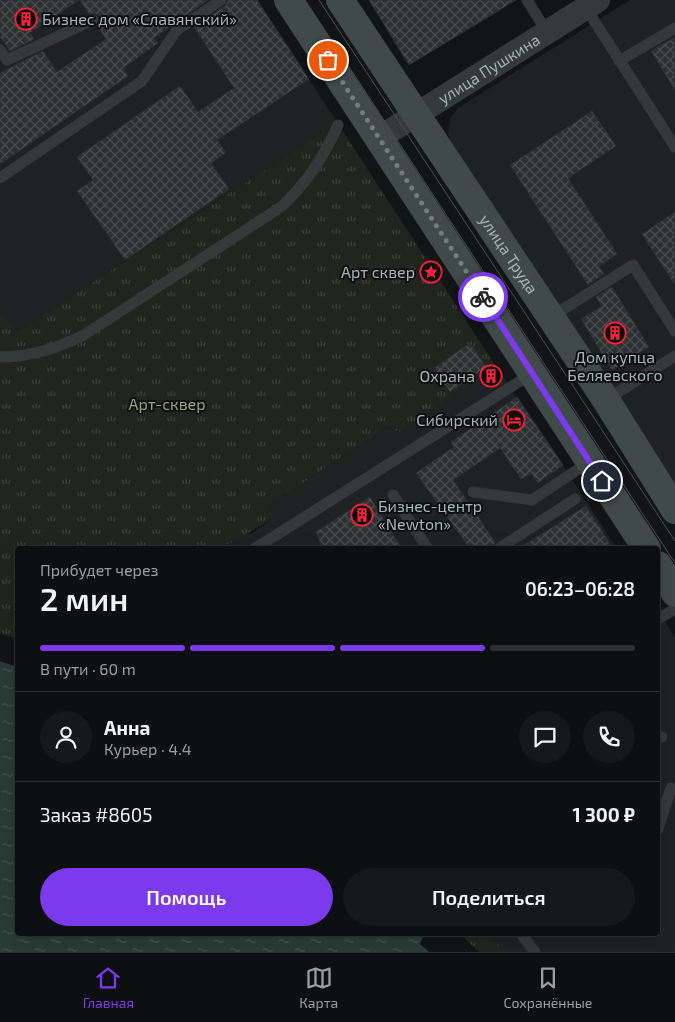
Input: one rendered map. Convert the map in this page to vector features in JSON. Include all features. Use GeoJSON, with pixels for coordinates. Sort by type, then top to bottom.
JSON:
{"type":"FeatureCollection","features":[{"type":"Feature","properties":{"kind":"main road"},"geometry":{"type":"LineString","coordinates":[[288,0],[644,546]]}},
{"type":"Feature","properties":{"kind":"main road","name":"улица Труда"},"geometry":{"type":"LineString","coordinates":[[340,0],[606,400],[675,510]]}},
{"type":"Feature","properties":{"kind":"main road"},"geometry":{"type":"LineString","coordinates":[[660,568],[675,593]]}},
{"type":"Feature","properties":{"kind":"street","name":"улица Пушкина"},"geometry":{"type":"LineString","coordinates":[[379,138],[592,4]]}},
{"type":"Feature","properties":{"kind":"lane"},"geometry":{"type":"LineString","coordinates":[[0,178],[142,81],[177,30],[221,0]]}},
{"type":"Feature","properties":{"kind":"lane"},"geometry":{"type":"LineString","coordinates":[[526,0],[547,32]]}},
{"type":"Feature","properties":{"kind":"lane"},"geometry":{"type":"LineString","coordinates":[[592,4],[619,61],[675,147]]}},
{"type":"Feature","properties":{"kind":"lane"},"geometry":{"type":"LineString","coordinates":[[0,50],[7,60],[94,20]]}},
{"type":"Feature","properties":{"kind":"lane"},"geometry":{"type":"LineString","coordinates":[[619,61],[675,28]]}},
{"type":"Feature","properties":{"kind":"lane"},"geometry":{"type":"LineString","coordinates":[[0,357],[36,354],[60,347],[84,335],[281,207],[300,190],[314,170],[338,124]]}},
{"type":"Feature","properties":{"kind":"lane"},"geometry":{"type":"LineString","coordinates":[[551,317],[633,265],[675,331]]}},
{"type":"Feature","properties":{"kind":"lane"},"geometry":{"type":"LineString","coordinates":[[606,400],[675,356]]}},
{"type":"Feature","properties":{"kind":"lane"},"geometry":{"type":"LineString","coordinates":[[259,546],[533,373]]}},
{"type":"Feature","properties":{"kind":"lane"},"geometry":{"type":"LineString","coordinates":[[473,492],[532,500],[589,462]]}},
{"type":"Feature","properties":{"kind":"lane"},"geometry":{"type":"LineString","coordinates":[[393,494],[426,546]]}},
{"type":"Feature","properties":{"kind":"lane"},"geometry":{"type":"LineString","coordinates":[[503,546],[575,499]]}},
{"type":"Feature","properties":{"kind":"lane"},"geometry":{"type":"LineString","coordinates":[[660,618],[675,608]]}},
{"type":"Feature","properties":{"kind":"lane"},"geometry":{"type":"LineString","coordinates":[[660,823],[671,788]]}},
{"type":"Feature","properties":{"kind":"lane"},"geometry":{"type":"LineString","coordinates":[[523,936],[535,952]]}},
{"type":"Feature","properties":{"kind":"shaded area"},"geometry":{"type":"Polygon","coordinates":[[[0,0],[257,0],[333,116],[320,134],[18,331],[0,312],[0,0]]]}},
{"type":"Feature","properties":{"kind":"shaded area"},"geometry":{"type":"Polygon","coordinates":[[[630,0],[675,0],[675,491],[452,147],[448,134],[451,117],[458,108],[630,0]]]}},
{"type":"Feature","properties":{"kind":"shaded area"},"geometry":{"type":"Polygon","coordinates":[[[497,368],[615,546],[225,546],[244,534],[253,533],[270,520],[271,504],[387,427],[399,432],[497,368]]]}},
{"type":"Feature","properties":{"kind":"shaded area"},"geometry":{"type":"Polygon","coordinates":[[[660,613],[675,638],[675,952],[506,952],[489,936],[660,936],[660,613]]]}},
{"type":"Feature","properties":{"kind":"green space","name":"Арт-сквер"},"geometry":{"type":"Polygon","coordinates":[[[333,116],[497,368],[399,432],[387,427],[271,504],[271,519],[225,546],[15,546],[15,638],[0,633],[0,312],[18,331],[320,134],[333,116]]]}},
{"type":"Feature","properties":{"kind":"green space"},"geometry":{"type":"Polygon","coordinates":[[[462,936],[489,936],[506,952],[479,952],[462,936]]]}},
{"type":"Feature","properties":{"kind":"water"},"geometry":{"type":"Polygon","coordinates":[[[0,661],[15,666],[15,936],[423,936],[420,944],[429,952],[0,952],[0,661]]]}},
{"type":"Feature","properties":{"kind":"building","name":"Бизнес дом «Славянский»"},"geometry":{"type":"Polygon","coordinates":[[[0,0],[79,0],[30,33],[34,39],[10,51],[0,37],[0,0]]]}},
{"type":"Feature","properties":{"kind":"building"},"geometry":{"type":"Polygon","coordinates":[[[80,0],[208,0],[154,38],[158,43],[123,68],[128,76],[0,164],[0,73],[43,51],[57,72],[106,39],[97,26],[100,16],[94,13],[89,14],[80,0]]]}},
{"type":"Feature","properties":{"kind":"building"},"geometry":{"type":"Polygon","coordinates":[[[228,0],[257,0],[309,79],[217,140],[226,153],[211,163],[229,189],[125,260],[77,191],[93,180],[77,157],[180,86],[198,112],[234,88],[194,27],[225,6],[228,0]]]}},
{"type":"Feature","properties":{"kind":"building"},"geometry":{"type":"Polygon","coordinates":[[[369,0],[516,0],[409,65],[369,0]]]}},
{"type":"Feature","properties":{"kind":"building"},"geometry":{"type":"Polygon","coordinates":[[[675,37],[675,90],[651,51],[675,37]]]}},
{"type":"Feature","properties":{"kind":"building"},"geometry":{"type":"Polygon","coordinates":[[[592,111],[616,146],[568,178],[617,254],[599,266],[604,274],[588,285],[510,165],[592,111]]]}},
{"type":"Feature","properties":{"kind":"building"},"geometry":{"type":"Polygon","coordinates":[[[675,212],[675,285],[642,234],[675,212]]]}},
{"type":"Feature","properties":{"kind":"building","name":"Дом купца Беляевского"},"geometry":{"type":"Polygon","coordinates":[[[612,287],[649,347],[612,370],[581,319],[602,306],[596,297],[612,287]]]}},
{"type":"Feature","properties":{"kind":"building"},"geometry":{"type":"Polygon","coordinates":[[[470,343],[486,367],[450,392],[434,368],[470,343]]]}},
{"type":"Feature","properties":{"kind":"building"},"geometry":{"type":"Polygon","coordinates":[[[517,397],[563,465],[538,483],[531,473],[521,479],[500,448],[453,480],[495,542],[493,546],[468,546],[416,473],[454,447],[451,442],[517,397]]]}},
{"type":"Feature","properties":{"kind":"building","name":"Бизнес-центр «Newton»"},"geometry":{"type":"Polygon","coordinates":[[[370,497],[400,546],[322,546],[316,532],[370,497]]]}},
{"type":"Feature","properties":{"kind":"building","name":"Бизнес-центр «Newton»"},"geometry":{"type":"Polygon","coordinates":[[[586,506],[611,546],[523,546],[586,506]]]}},
{"type":"Feature","properties":{"kind":"tram line"},"geometry":{"type":"LineString","coordinates":[[305,0],[675,563]]}},
{"type":"Feature","properties":{"kind":"tram line"},"geometry":{"type":"LineString","coordinates":[[319,0],[675,541]]}},
{"type":"Feature","properties":{"kind":"way so far"},"geometry":{"type":"LineString","coordinates":[[328,60],[483,297]]}},
{"type":"Feature","properties":{"kind":"place","name":"Бизнес дом «Славянский»"},"geometry":{"type":"Point","coordinates":[26,19]}},
{"type":"Feature","properties":{"kind":"place","name":"Арт сквер"},"geometry":{"type":"Point","coordinates":[431,272]}},
{"type":"Feature","properties":{"kind":"place","name":"Дом купца Беляевского"},"geometry":{"type":"Point","coordinates":[615,333]}},
{"type":"Feature","properties":{"kind":"place","name":"Охрана"},"geometry":{"type":"Point","coordinates":[491,376]}},
{"type":"Feature","properties":{"kind":"place","name":"Сибирский"},"geometry":{"type":"Point","coordinates":[514,420]}},
{"type":"Feature","properties":{"kind":"place","name":"Бизнес-центр «Newton»"},"geometry":{"type":"Point","coordinates":[362,515]}},
{"type":"Feature","properties":{"kind":"route"},"geometry":{"type":"LineString","coordinates":[[483,297],[602,481]]}}]}
